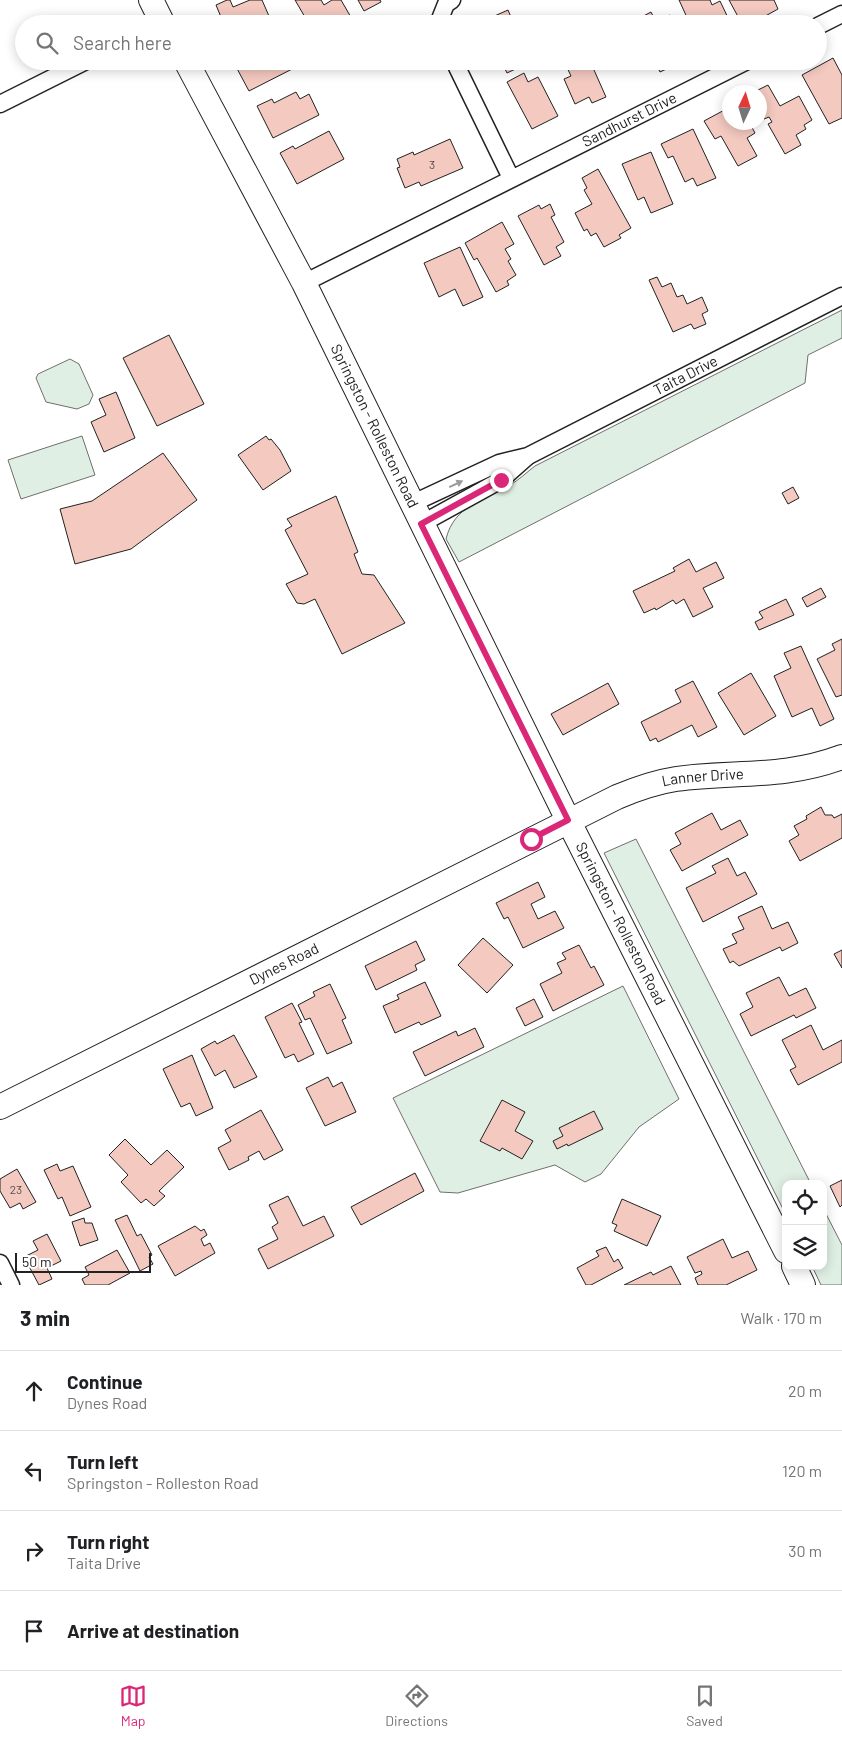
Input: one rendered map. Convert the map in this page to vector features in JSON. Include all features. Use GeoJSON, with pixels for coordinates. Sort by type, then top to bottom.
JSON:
{"type":"FeatureCollection","features":[{"type":"Feature","properties":{"kind":"main road"},"geometry":{"type":"LineString","coordinates":[[151,0],[158,15]]}},
{"type":"Feature","properties":{"kind":"main road","name":"Springston - Rolleston Road"},"geometry":{"type":"LineString","coordinates":[[191,70],[304,283],[568,820],[782,1243]]}},
{"type":"Feature","properties":{"kind":"main road","name":"Lanner Drive"},"geometry":{"type":"LineString","coordinates":[[568,820],[617,796],[673,780],[777,773],[821,764],[842,757]]}},
{"type":"Feature","properties":{"kind":"main road","name":"Dynes Road"},"geometry":{"type":"LineString","coordinates":[[0,1107],[568,820]]}},
{"type":"Feature","properties":{"kind":"main road"},"geometry":{"type":"LineString","coordinates":[[796,1270],[803,1285]]}},
{"type":"Feature","properties":{"kind":"street"},"geometry":{"type":"LineString","coordinates":[[442,15],[446,4],[452,0]]}},
{"type":"Feature","properties":{"kind":"street"},"geometry":{"type":"LineString","coordinates":[[827,22],[842,14]]}},
{"type":"Feature","properties":{"kind":"street"},"geometry":{"type":"LineString","coordinates":[[0,104],[68,70]]}},
{"type":"Feature","properties":{"kind":"street"},"geometry":{"type":"LineString","coordinates":[[458,70],[511,178]]}},
{"type":"Feature","properties":{"kind":"street","name":"Sandhurst Drive"},"geometry":{"type":"LineString","coordinates":[[304,283],[729,70]]}},
{"type":"Feature","properties":{"kind":"street","name":"Taita Drive"},"geometry":{"type":"LineString","coordinates":[[416,514],[499,463],[528,456],[842,296]]}},
{"type":"Feature","properties":{"kind":"street","name":"Taita Drive"},"geometry":{"type":"LineString","coordinates":[[416,514],[501,480],[528,456]]}},
{"type":"Feature","properties":{"kind":"street"},"geometry":{"type":"LineString","coordinates":[[0,1263],[11,1285]]}},
{"type":"Feature","properties":{"kind":"green space"},"geometry":{"type":"Polygon","coordinates":[[[842,310],[842,338],[808,355],[805,383],[459,562],[446,539],[456,519],[471,505],[513,483],[535,466],[842,310]]]}},
{"type":"Feature","properties":{"kind":"green space"},"geometry":{"type":"Polygon","coordinates":[[[70,359],[79,364],[93,395],[89,404],[77,409],[46,402],[36,378],[38,374],[70,359]]]}},
{"type":"Feature","properties":{"kind":"green space"},"geometry":{"type":"Polygon","coordinates":[[[82,436],[95,475],[21,499],[8,460],[82,436]]]}},
{"type":"Feature","properties":{"kind":"green space"},"geometry":{"type":"Polygon","coordinates":[[[636,839],[809,1180],[782,1180],[782,1207],[604,853],[636,839]]]}},
{"type":"Feature","properties":{"kind":"green space"},"geometry":{"type":"Polygon","coordinates":[[[623,986],[679,1099],[639,1127],[601,1174],[585,1182],[555,1165],[458,1193],[440,1192],[393,1098],[623,986]]]}},
{"type":"Feature","properties":{"kind":"green space"},"geometry":{"type":"Polygon","coordinates":[[[827,1216],[842,1245],[842,1285],[821,1285],[814,1270],[827,1270],[827,1216]]]}},
{"type":"Feature","properties":{"kind":"building"},"geometry":{"type":"Polygon","coordinates":[[[230,0],[233,7],[250,0],[262,0],[269,15],[220,15],[216,5],[230,0]]]}},
{"type":"Feature","properties":{"kind":"building"},"geometry":{"type":"Polygon","coordinates":[[[295,0],[321,0],[324,5],[332,0],[341,0],[350,15],[304,15],[295,0]]]}},
{"type":"Feature","properties":{"kind":"building"},"geometry":{"type":"Polygon","coordinates":[[[358,0],[380,0],[381,2],[364,11],[358,0]]]}},
{"type":"Feature","properties":{"kind":"building"},"geometry":{"type":"Polygon","coordinates":[[[679,0],[710,0],[712,5],[720,1],[727,15],[686,15],[679,0]]]}},
{"type":"Feature","properties":{"kind":"building"},"geometry":{"type":"Polygon","coordinates":[[[729,0],[774,0],[778,9],[767,15],[737,15],[729,0]]]}},
{"type":"Feature","properties":{"kind":"building"},"geometry":{"type":"Polygon","coordinates":[[[508,10],[510,15],[497,15],[508,10]]]}},
{"type":"Feature","properties":{"kind":"building"},"geometry":{"type":"Polygon","coordinates":[[[833,58],[842,75],[842,118],[829,124],[802,75],[811,70],[827,70],[827,61],[833,58]]]}},
{"type":"Feature","properties":{"kind":"building"},"geometry":{"type":"Polygon","coordinates":[[[238,70],[290,70],[249,91],[238,70]]]}},
{"type":"Feature","properties":{"kind":"building"},"geometry":{"type":"Polygon","coordinates":[[[568,70],[594,70],[606,97],[592,103],[589,97],[575,104],[564,79],[571,76],[568,70]]]}},
{"type":"Feature","properties":{"kind":"building"},"geometry":{"type":"Polygon","coordinates":[[[524,73],[528,82],[538,77],[558,116],[532,129],[507,82],[524,73]]]}},
{"type":"Feature","properties":{"kind":"building"},"geometry":{"type":"Polygon","coordinates":[[[767,86],[780,106],[799,96],[812,120],[804,125],[806,129],[796,135],[801,145],[785,154],[768,124],[772,122],[769,117],[767,118],[767,86]]]}},
{"type":"Feature","properties":{"kind":"building"},"geometry":{"type":"Polygon","coordinates":[[[296,92],[300,99],[309,94],[319,115],[273,138],[257,106],[272,99],[274,103],[296,92]]]}},
{"type":"Feature","properties":{"kind":"building"},"geometry":{"type":"Polygon","coordinates":[[[722,111],[722,130],[753,130],[755,133],[747,138],[757,156],[738,166],[721,136],[715,139],[704,121],[722,111]]]}},
{"type":"Feature","properties":{"kind":"building"},"geometry":{"type":"Polygon","coordinates":[[[693,129],[716,178],[697,186],[693,178],[685,182],[673,156],[668,158],[661,144],[693,129]]]}},
{"type":"Feature","properties":{"kind":"building"},"geometry":{"type":"Polygon","coordinates":[[[329,131],[344,159],[297,184],[280,153],[293,146],[295,149],[329,131]]]}},
{"type":"Feature","properties":{"kind":"building"},"geometry":{"type":"Polygon","coordinates":[[[450,139],[463,168],[421,186],[419,182],[405,188],[397,168],[400,167],[397,159],[413,152],[414,155],[450,139]]]}},
{"type":"Feature","properties":{"kind":"building"},"geometry":{"type":"Polygon","coordinates":[[[651,152],[673,204],[651,213],[644,197],[638,200],[622,164],[651,152]]]}},
{"type":"Feature","properties":{"kind":"building"},"geometry":{"type":"Polygon","coordinates":[[[598,169],[631,228],[619,235],[621,238],[604,247],[596,233],[591,236],[587,229],[584,231],[575,213],[592,204],[584,190],[587,188],[582,178],[598,169]]]}},
{"type":"Feature","properties":{"kind":"building"},"geometry":{"type":"Polygon","coordinates":[[[550,204],[555,215],[551,217],[564,242],[556,247],[561,256],[544,265],[518,216],[539,205],[541,209],[550,204]]]}},
{"type":"Feature","properties":{"kind":"building"},"geometry":{"type":"Polygon","coordinates":[[[502,222],[514,244],[505,249],[511,259],[508,261],[516,275],[507,281],[509,285],[496,292],[477,258],[474,260],[465,243],[502,222]]]}},
{"type":"Feature","properties":{"kind":"building"},"geometry":{"type":"Polygon","coordinates":[[[460,247],[483,297],[463,306],[455,289],[439,297],[424,263],[460,247]]]}},
{"type":"Feature","properties":{"kind":"building"},"geometry":{"type":"Polygon","coordinates":[[[657,277],[662,287],[671,283],[677,297],[683,295],[687,304],[702,297],[708,311],[702,314],[706,324],[694,329],[691,324],[673,332],[649,280],[657,277]]]}},
{"type":"Feature","properties":{"kind":"building"},"geometry":{"type":"Polygon","coordinates":[[[169,335],[204,404],[157,426],[123,358],[169,335]]]}},
{"type":"Feature","properties":{"kind":"building"},"geometry":{"type":"Polygon","coordinates":[[[116,392],[135,438],[104,452],[91,422],[106,415],[99,399],[116,392]]]}},
{"type":"Feature","properties":{"kind":"building"},"geometry":{"type":"Polygon","coordinates":[[[266,436],[280,450],[291,471],[263,490],[238,455],[266,436]]]}},
{"type":"Feature","properties":{"kind":"building"},"geometry":{"type":"Polygon","coordinates":[[[163,453],[197,500],[131,549],[75,564],[60,509],[92,501],[163,453]]]}},
{"type":"Feature","properties":{"kind":"building"},"geometry":{"type":"Polygon","coordinates":[[[793,487],[799,498],[788,504],[782,493],[793,487]]]}},
{"type":"Feature","properties":{"kind":"building"},"geometry":{"type":"Polygon","coordinates":[[[336,496],[358,552],[354,554],[362,574],[374,575],[405,623],[342,654],[315,599],[304,604],[297,603],[286,584],[308,574],[285,530],[292,526],[287,519],[336,496]]]}},
{"type":"Feature","properties":{"kind":"building"},"geometry":{"type":"Polygon","coordinates":[[[689,559],[696,572],[716,562],[724,578],[703,588],[713,607],[693,617],[684,599],[676,604],[673,600],[656,610],[655,608],[644,613],[633,591],[675,571],[673,568],[689,559]]]}},
{"type":"Feature","properties":{"kind":"building"},"geometry":{"type":"Polygon","coordinates":[[[821,588],[826,597],[807,607],[802,598],[821,588]]]}},
{"type":"Feature","properties":{"kind":"building"},"geometry":{"type":"Polygon","coordinates":[[[786,599],[794,615],[759,630],[755,622],[763,618],[759,612],[786,599]]]}},
{"type":"Feature","properties":{"kind":"building"},"geometry":{"type":"Polygon","coordinates":[[[842,639],[842,695],[836,697],[817,659],[835,650],[832,644],[842,639]]]}},
{"type":"Feature","properties":{"kind":"building"},"geometry":{"type":"Polygon","coordinates":[[[801,646],[834,719],[820,726],[812,708],[792,717],[774,676],[791,668],[784,653],[801,646]]]}},
{"type":"Feature","properties":{"kind":"building"},"geometry":{"type":"Polygon","coordinates":[[[751,673],[776,716],[744,735],[718,693],[751,673]]]}},
{"type":"Feature","properties":{"kind":"building"},"geometry":{"type":"Polygon","coordinates":[[[693,681],[717,727],[698,737],[692,725],[658,742],[656,738],[650,741],[641,722],[681,702],[675,690],[693,681]]]}},
{"type":"Feature","properties":{"kind":"building"},"geometry":{"type":"Polygon","coordinates":[[[608,683],[619,704],[563,735],[551,714],[608,683]]]}},
{"type":"Feature","properties":{"kind":"building"},"geometry":{"type":"Polygon","coordinates":[[[821,807],[825,815],[832,815],[834,818],[842,814],[842,838],[800,861],[789,841],[799,835],[794,826],[807,819],[806,816],[821,807]]]}},
{"type":"Feature","properties":{"kind":"building"},"geometry":{"type":"Polygon","coordinates":[[[712,813],[721,830],[740,820],[748,835],[682,871],[670,850],[681,844],[675,833],[712,813]]]}},
{"type":"Feature","properties":{"kind":"building"},"geometry":{"type":"Polygon","coordinates":[[[728,858],[737,876],[745,872],[757,894],[703,922],[686,888],[716,873],[712,866],[728,858]]]}},
{"type":"Feature","properties":{"kind":"building"},"geometry":{"type":"Polygon","coordinates":[[[538,882],[545,897],[531,904],[538,919],[555,911],[564,928],[523,948],[508,917],[504,919],[496,903],[538,882]]]}},
{"type":"Feature","properties":{"kind":"building"},"geometry":{"type":"Polygon","coordinates":[[[762,906],[772,929],[788,922],[798,943],[782,951],[780,947],[739,966],[733,961],[730,963],[723,949],[737,943],[732,934],[744,929],[738,917],[762,906]]]}},
{"type":"Feature","properties":{"kind":"building"},"geometry":{"type":"Polygon","coordinates":[[[483,938],[513,965],[487,993],[458,965],[483,938]]]}},
{"type":"Feature","properties":{"kind":"building"},"geometry":{"type":"Polygon","coordinates":[[[416,941],[425,960],[415,965],[417,970],[376,990],[365,966],[416,941]]]}},
{"type":"Feature","properties":{"kind":"building"},"geometry":{"type":"Polygon","coordinates":[[[579,945],[591,968],[594,966],[604,985],[553,1011],[540,984],[562,973],[557,963],[566,959],[562,953],[579,945]]]}},
{"type":"Feature","properties":{"kind":"building"},"geometry":{"type":"Polygon","coordinates":[[[842,950],[842,968],[834,954],[842,950]]]}},
{"type":"Feature","properties":{"kind":"building"},"geometry":{"type":"Polygon","coordinates":[[[779,977],[789,996],[806,988],[816,1008],[796,1018],[794,1015],[751,1036],[740,1014],[753,1007],[746,993],[779,977]]]}},
{"type":"Feature","properties":{"kind":"building"},"geometry":{"type":"Polygon","coordinates":[[[425,982],[441,1016],[421,1025],[419,1022],[395,1033],[383,1006],[399,999],[397,995],[425,982]]]}},
{"type":"Feature","properties":{"kind":"building"},"geometry":{"type":"Polygon","coordinates":[[[330,984],[346,1018],[342,1020],[352,1043],[327,1054],[310,1018],[305,1020],[298,1005],[315,996],[313,992],[330,984]]]}},
{"type":"Feature","properties":{"kind":"building"},"geometry":{"type":"Polygon","coordinates":[[[534,999],[543,1017],[525,1026],[516,1008],[534,999]]]}},
{"type":"Feature","properties":{"kind":"building"},"geometry":{"type":"Polygon","coordinates":[[[292,1003],[302,1022],[299,1023],[314,1054],[298,1062],[294,1054],[285,1058],[265,1017],[292,1003]]]}},
{"type":"Feature","properties":{"kind":"building"},"geometry":{"type":"Polygon","coordinates":[[[811,1025],[823,1050],[842,1040],[842,1062],[798,1085],[790,1070],[796,1067],[782,1040],[811,1025]]]}},
{"type":"Feature","properties":{"kind":"building"},"geometry":{"type":"Polygon","coordinates":[[[475,1028],[484,1047],[425,1076],[413,1052],[456,1031],[458,1036],[475,1028]]]}},
{"type":"Feature","properties":{"kind":"building"},"geometry":{"type":"Polygon","coordinates":[[[234,1035],[257,1077],[234,1088],[225,1070],[215,1076],[201,1049],[215,1041],[217,1044],[234,1035]]]}},
{"type":"Feature","properties":{"kind":"building"},"geometry":{"type":"Polygon","coordinates":[[[192,1055],[213,1108],[196,1116],[190,1103],[181,1107],[163,1069],[192,1055]]]}},
{"type":"Feature","properties":{"kind":"building"},"geometry":{"type":"Polygon","coordinates":[[[328,1077],[333,1087],[342,1082],[356,1112],[325,1126],[306,1088],[328,1077]]]}},
{"type":"Feature","properties":{"kind":"building"},"geometry":{"type":"Polygon","coordinates":[[[502,1100],[525,1112],[515,1131],[533,1141],[522,1159],[502,1148],[500,1151],[480,1141],[502,1100]]]}},
{"type":"Feature","properties":{"kind":"building"},"geometry":{"type":"Polygon","coordinates":[[[261,1110],[283,1150],[264,1160],[259,1151],[248,1157],[249,1160],[229,1170],[218,1148],[231,1141],[225,1130],[261,1110]]]}},
{"type":"Feature","properties":{"kind":"building"},"geometry":{"type":"Polygon","coordinates":[[[594,1111],[603,1129],[568,1146],[567,1144],[557,1149],[553,1141],[563,1136],[559,1128],[594,1111]]]}},
{"type":"Feature","properties":{"kind":"building"},"geometry":{"type":"Polygon","coordinates":[[[125,1139],[151,1165],[167,1150],[184,1167],[159,1191],[165,1196],[154,1206],[146,1199],[141,1203],[121,1182],[128,1175],[109,1155],[125,1139]]]}},
{"type":"Feature","properties":{"kind":"building"},"geometry":{"type":"Polygon","coordinates":[[[57,1164],[60,1171],[73,1166],[91,1207],[70,1216],[62,1197],[58,1199],[44,1170],[57,1164]]]}},
{"type":"Feature","properties":{"kind":"building"},"geometry":{"type":"Polygon","coordinates":[[[17,1169],[36,1202],[23,1209],[20,1203],[10,1208],[0,1191],[0,1179],[17,1169]]]}},
{"type":"Feature","properties":{"kind":"building"},"geometry":{"type":"Polygon","coordinates":[[[415,1173],[424,1191],[361,1225],[351,1207],[415,1173]]]}},
{"type":"Feature","properties":{"kind":"building"},"geometry":{"type":"Polygon","coordinates":[[[842,1180],[842,1205],[840,1207],[830,1186],[842,1180]]]}},
{"type":"Feature","properties":{"kind":"building"},"geometry":{"type":"Polygon","coordinates":[[[288,1196],[303,1226],[324,1216],[334,1236],[268,1269],[258,1249],[278,1239],[272,1227],[278,1223],[269,1205],[288,1196]]]}},
{"type":"Feature","properties":{"kind":"building"},"geometry":{"type":"Polygon","coordinates":[[[622,1199],[661,1216],[647,1246],[614,1231],[617,1225],[612,1223],[622,1199]]]}},
{"type":"Feature","properties":{"kind":"building"},"geometry":{"type":"Polygon","coordinates":[[[127,1215],[137,1236],[141,1234],[152,1255],[149,1257],[153,1264],[140,1271],[115,1220],[127,1215]]]}},
{"type":"Feature","properties":{"kind":"building"},"geometry":{"type":"Polygon","coordinates":[[[84,1218],[85,1223],[92,1223],[98,1240],[80,1246],[72,1222],[84,1218]]]}},
{"type":"Feature","properties":{"kind":"building"},"geometry":{"type":"Polygon","coordinates":[[[195,1226],[201,1231],[204,1229],[207,1235],[201,1239],[204,1246],[210,1243],[215,1253],[175,1276],[158,1246],[195,1226]]]}},
{"type":"Feature","properties":{"kind":"building"},"geometry":{"type":"Polygon","coordinates":[[[47,1234],[61,1261],[47,1268],[52,1279],[39,1285],[24,1257],[38,1250],[33,1241],[47,1234]]]}},
{"type":"Feature","properties":{"kind":"building"},"geometry":{"type":"Polygon","coordinates":[[[723,1239],[732,1258],[748,1251],[757,1270],[726,1285],[698,1285],[695,1278],[702,1274],[701,1271],[695,1273],[687,1257],[723,1239]]]}},
{"type":"Feature","properties":{"kind":"building"},"geometry":{"type":"Polygon","coordinates":[[[606,1247],[614,1262],[618,1259],[623,1268],[591,1285],[586,1285],[577,1268],[599,1256],[596,1251],[606,1247]]]}},
{"type":"Feature","properties":{"kind":"building"},"geometry":{"type":"Polygon","coordinates":[[[117,1250],[130,1273],[108,1285],[85,1285],[82,1279],[89,1275],[85,1267],[117,1250]]]}},
{"type":"Feature","properties":{"kind":"building"},"geometry":{"type":"Polygon","coordinates":[[[671,1266],[681,1285],[624,1285],[651,1272],[653,1275],[671,1266]]]}},
{"type":"Feature","properties":{"kind":"route"},"geometry":{"type":"LineString","coordinates":[[501,480],[421,524],[568,820],[531,839]]}}]}
